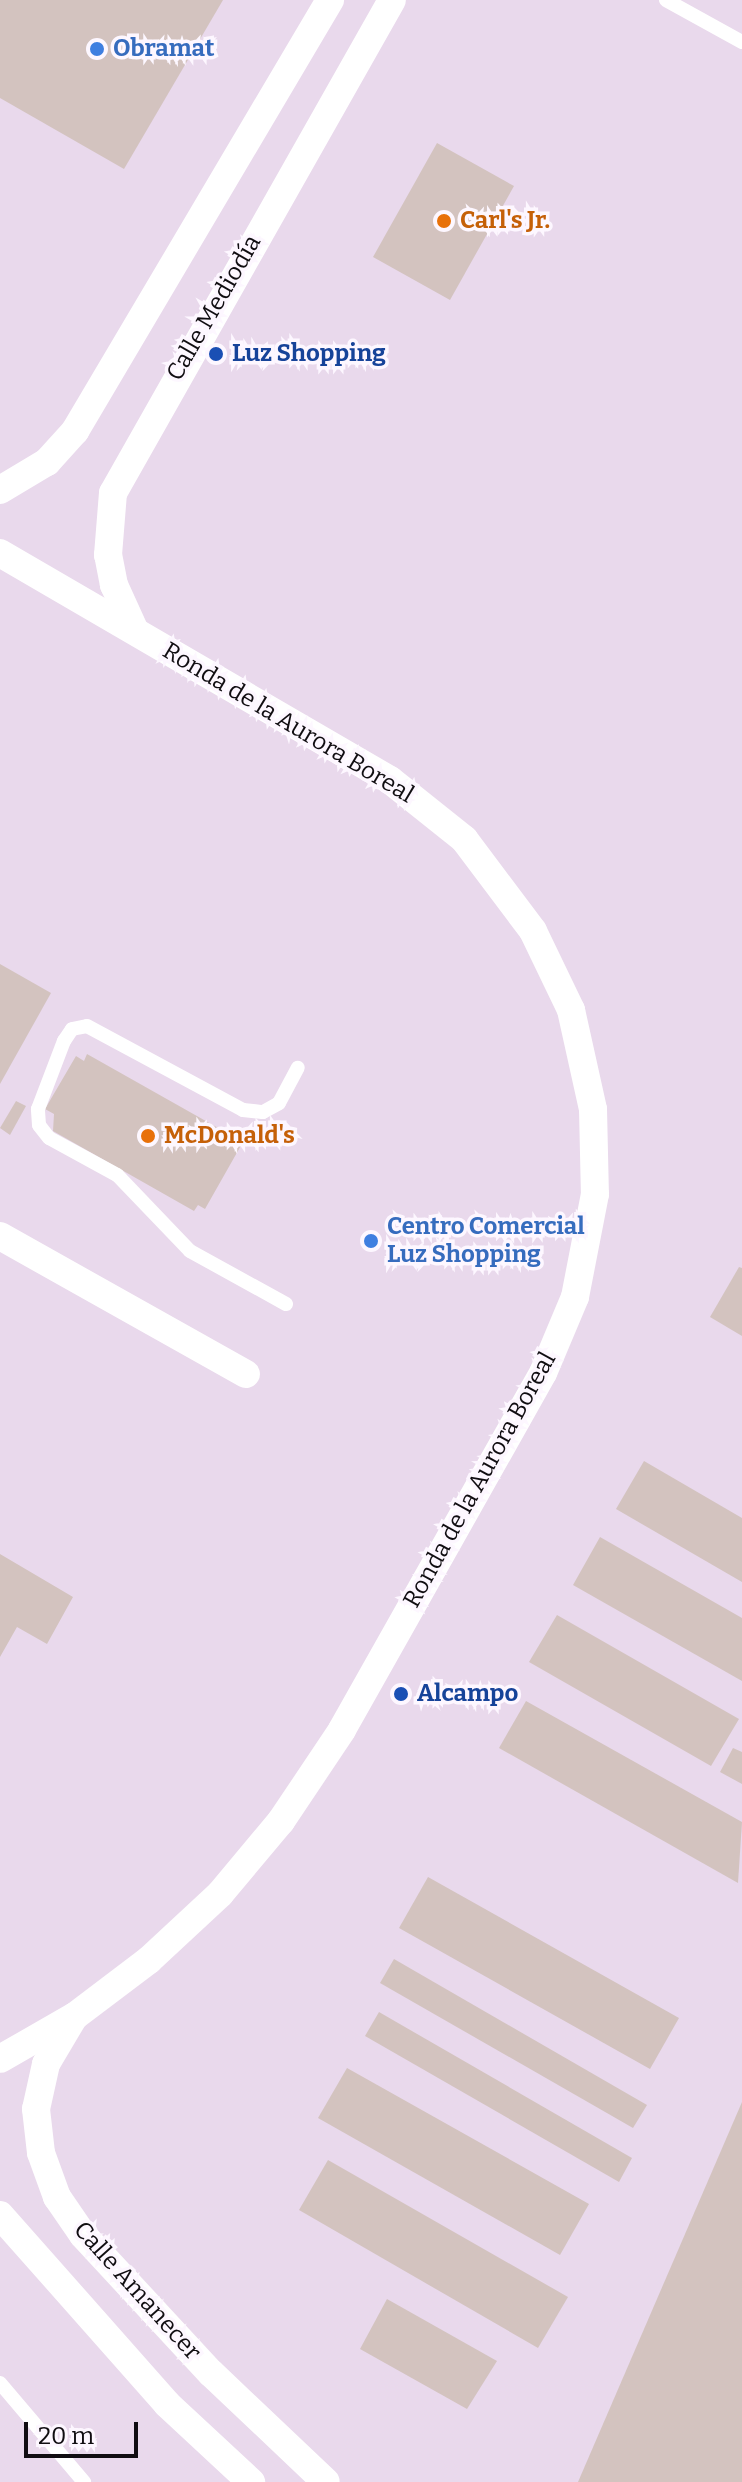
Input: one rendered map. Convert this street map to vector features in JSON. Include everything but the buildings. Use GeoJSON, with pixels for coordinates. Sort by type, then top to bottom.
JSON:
{"type":"FeatureCollection","features":[{"type":"Feature","properties":{"kind":"street"},"geometry":{"type":"LineString","coordinates":[[0,490],[47,462],[75,431],[330,0]]}},
{"type":"Feature","properties":{"kind":"street","name":"Calle Mediodía"},"geometry":{"type":"LineString","coordinates":[[135,631],[114,585],[108,555],[113,493],[392,0]]}},
{"type":"Feature","properties":{"kind":"street","name":"Ronda de la Aurora Boreal"},"geometry":{"type":"LineString","coordinates":[[0,553],[390,780],[464,839],[533,931],[571,1010],[593,1109],[595,1194],[575,1297],[543,1373],[342,1730],[281,1821],[220,1894],[149,1960],[75,2016],[0,2059]]}},
{"type":"Feature","properties":{"kind":"street"},"geometry":{"type":"LineString","coordinates":[[0,1236],[246,1374]]}},
{"type":"Feature","properties":{"kind":"street","name":"Calle Amanecer"},"geometry":{"type":"LineString","coordinates":[[75,2016],[46,2064],[36,2109],[41,2153],[57,2197],[83,2235],[211,2373],[326,2482]]}},
{"type":"Feature","properties":{"kind":"street"},"geometry":{"type":"LineString","coordinates":[[0,2215],[167,2404],[251,2482]]}},
{"type":"Feature","properties":{"kind":"lane"},"geometry":{"type":"LineString","coordinates":[[666,0],[742,42]]}},
{"type":"Feature","properties":{"kind":"lane"},"geometry":{"type":"LineString","coordinates":[[286,1304],[190,1251],[117,1175],[49,1138],[39,1125],[38,1109],[64,1041],[72,1029],[87,1026],[243,1110],[263,1112],[279,1103],[298,1068]]}},
{"type":"Feature","properties":{"kind":"lane"},"geometry":{"type":"LineString","coordinates":[[0,2383],[84,2482]]}},
{"type":"Feature","properties":{"kind":"shaded area","name":"Centro Comercial Luz Shopping"},"geometry":{"type":"Polygon","coordinates":[[[0,0],[742,0],[742,2482],[0,2482],[0,0]]]}},
{"type":"Feature","properties":{"kind":"place","name":"Obramat"},"geometry":{"type":"Point","coordinates":[97,49]}},
{"type":"Feature","properties":{"kind":"place","name":"Carl's Jr."},"geometry":{"type":"Point","coordinates":[444,221]}},
{"type":"Feature","properties":{"kind":"place","name":"Luz Shopping"},"geometry":{"type":"Point","coordinates":[216,354]}},
{"type":"Feature","properties":{"kind":"place","name":"McDonald's"},"geometry":{"type":"Point","coordinates":[148,1136]}},
{"type":"Feature","properties":{"kind":"place","name":"Centro Comercial Luz Shopping"},"geometry":{"type":"Point","coordinates":[371,1241]}},
{"type":"Feature","properties":{"kind":"place","name":"Alcampo"},"geometry":{"type":"Point","coordinates":[401,1694]}}]}
